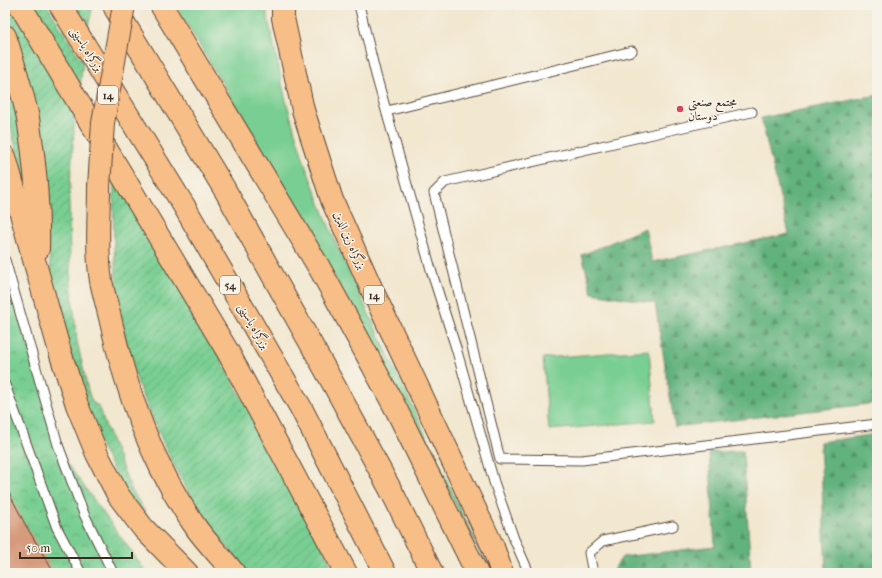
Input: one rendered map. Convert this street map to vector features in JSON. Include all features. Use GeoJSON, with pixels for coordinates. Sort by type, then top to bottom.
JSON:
{"type":"FeatureCollection","features":[{"type":"Feature","properties":{"kind":"highway"},"geometry":{"type":"LineString","coordinates":[[20,5],[228,352],[346,573]]}},
{"type":"Feature","properties":{"kind":"highway","name":"بزرگراه یاسینی"},"geometry":{"type":"LineString","coordinates":[[60,5],[184,206],[301,408],[385,573]]}},
{"type":"Feature","properties":{"kind":"highway"},"geometry":{"type":"LineString","coordinates":[[113,5],[225,190],[395,498],[432,573]]}},
{"type":"Feature","properties":{"kind":"highway","name":"14"},"geometry":{"type":"LineString","coordinates":[[124,5],[103,123],[99,187],[99,255],[101,281],[119,358],[134,405],[151,447],[176,495],[197,529],[234,573]]}},
{"type":"Feature","properties":{"kind":"highway"},"geometry":{"type":"LineString","coordinates":[[161,5],[316,263],[357,335],[396,409],[477,573]]}},
{"type":"Feature","properties":{"kind":"highway","name":"بزرگراه زین الدین"},"geometry":{"type":"LineString","coordinates":[[283,5],[283,18],[303,110],[332,200],[373,292],[493,547],[502,573]]}},
{"type":"Feature","properties":{"kind":"highway"},"geometry":{"type":"LineString","coordinates":[[5,36],[27,117],[32,146],[39,218],[38,273]]}},
{"type":"Feature","properties":{"kind":"highway"},"geometry":{"type":"LineString","coordinates":[[5,157],[60,352],[77,405],[97,454],[118,495],[143,528],[187,573]]}},
{"type":"Feature","properties":{"kind":"lane"},"geometry":{"type":"LineString","coordinates":[[359,5],[376,75],[388,111],[432,273],[456,348],[494,482],[514,539],[529,573]]}},
{"type":"Feature","properties":{"kind":"lane"},"geometry":{"type":"LineString","coordinates":[[388,111],[632,51]]}},
{"type":"Feature","properties":{"kind":"lane"},"geometry":{"type":"LineString","coordinates":[[752,112],[445,182],[434,194],[500,459],[582,460],[877,424]]}},
{"type":"Feature","properties":{"kind":"lane"},"geometry":{"type":"LineString","coordinates":[[5,260],[58,445],[84,514],[113,573]]}},
{"type":"Feature","properties":{"kind":"lane"},"geometry":{"type":"LineString","coordinates":[[5,385],[57,528],[81,573]]}},
{"type":"Feature","properties":{"kind":"lane"},"geometry":{"type":"LineString","coordinates":[[593,573],[589,553],[603,541],[673,526]]}},
{"type":"Feature","properties":{"kind":"green space"},"geometry":{"type":"Polygon","coordinates":[[[5,5],[11,5],[75,115],[69,201],[70,272],[77,341],[88,391],[92,402],[98,406],[131,489],[149,518],[128,499],[90,425],[53,287],[45,221],[15,39],[5,13],[5,5]]]}},
{"type":"Feature","properties":{"kind":"green space"},"geometry":{"type":"Polygon","coordinates":[[[25,5],[47,5],[83,63],[79,94],[25,5]]]}},
{"type":"Feature","properties":{"kind":"green space"},"geometry":{"type":"Polygon","coordinates":[[[75,5],[93,5],[88,27],[75,5]]]}},
{"type":"Feature","properties":{"kind":"green space"},"geometry":{"type":"Polygon","coordinates":[[[176,5],[265,5],[285,97],[295,132],[306,167],[336,244],[490,572],[389,377],[314,239],[176,5]]]}},
{"type":"Feature","properties":{"kind":"green space"},"geometry":{"type":"Polygon","coordinates":[[[5,48],[17,94],[31,209],[5,103],[5,48]]]}},
{"type":"Feature","properties":{"kind":"green space"},"geometry":{"type":"Polygon","coordinates":[[[877,95],[877,403],[675,427],[655,303],[592,293],[582,255],[645,228],[652,262],[789,234],[761,118],[877,95]]]}},
{"type":"Feature","properties":{"kind":"green space"},"geometry":{"type":"Polygon","coordinates":[[[114,173],[194,309],[336,573],[249,573],[208,523],[182,481],[142,394],[128,349],[116,275],[113,224],[114,173]]]}},
{"type":"Feature","properties":{"kind":"green space"},"geometry":{"type":"Polygon","coordinates":[[[5,253],[59,452],[147,573],[5,573],[5,253]]]}},
{"type":"Feature","properties":{"kind":"green space"},"geometry":{"type":"Polygon","coordinates":[[[649,350],[655,421],[549,430],[543,358],[649,350]]]}},
{"type":"Feature","properties":{"kind":"green space"},"geometry":{"type":"Polygon","coordinates":[[[877,434],[877,573],[807,573],[826,572],[820,442],[877,434]]]}},
{"type":"Feature","properties":{"kind":"green space"},"geometry":{"type":"Polygon","coordinates":[[[743,451],[751,573],[611,573],[622,557],[715,546],[709,452],[743,451]]]}},
{"type":"Feature","properties":{"kind":"building"},"geometry":{"type":"Polygon","coordinates":[[[5,485],[25,524],[54,573],[5,573],[5,485]]]}},
{"type":"Feature","properties":{"kind":"place","name":"مجتمع صنعتی دوستان"},"geometry":{"type":"Point","coordinates":[680,109]}}]}
